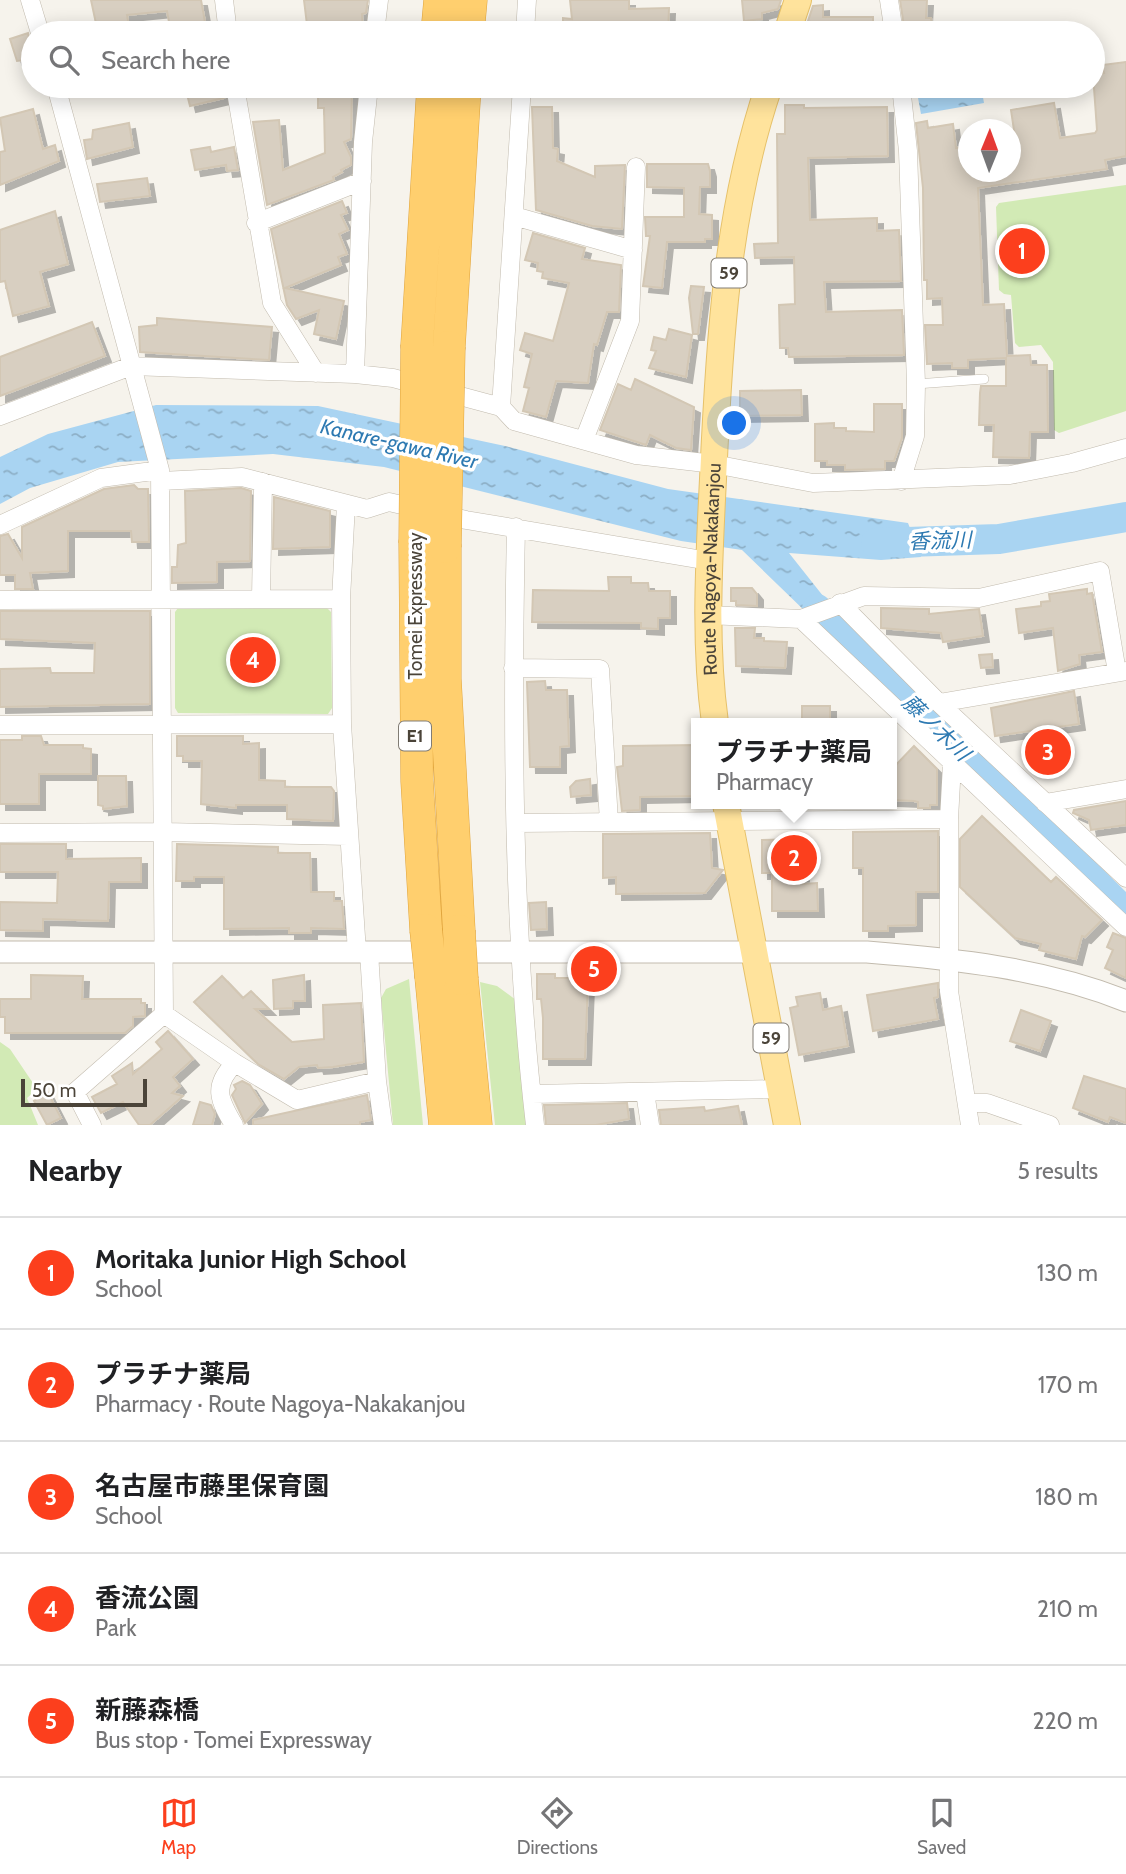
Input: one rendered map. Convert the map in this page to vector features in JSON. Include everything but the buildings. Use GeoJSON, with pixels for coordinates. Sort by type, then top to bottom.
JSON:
{"type":"FeatureCollection","features":[{"type":"Feature","properties":{"kind":"highway"},"geometry":{"type":"LineString","coordinates":[[438,21],[440,0]]}},
{"type":"Feature","properties":{"kind":"highway"},"geometry":{"type":"LineString","coordinates":[[469,21],[471,0]]}},
{"type":"Feature","properties":{"kind":"highway","name":"Tomei Expressway"},"geometry":{"type":"LineString","coordinates":[[432,98],[417,345],[430,545],[446,691],[462,979],[476,1125]]}},
{"type":"Feature","properties":{"kind":"highway","name":"Tomei Expressway"},"geometry":{"type":"LineString","coordinates":[[445,1125],[426,929],[416,781],[430,545],[449,347],[464,98]]}},
{"type":"Feature","properties":{"kind":"main road"},"geometry":{"type":"LineString","coordinates":[[791,21],[798,0]]}},
{"type":"Feature","properties":{"kind":"main road","name":"Route Nagoya-Nakakanjou"},"geometry":{"type":"LineString","coordinates":[[714,718],[708,673],[707,615],[721,326],[738,203],[755,127],[765,98]]}},
{"type":"Feature","properties":{"kind":"main road","name":"59"},"geometry":{"type":"LineString","coordinates":[[727,812],[787,1125]]}},
{"type":"Feature","properties":{"kind":"street"},"geometry":{"type":"LineString","coordinates":[[30,0],[36,21]]}},
{"type":"Feature","properties":{"kind":"street"},"geometry":{"type":"LineString","coordinates":[[224,0],[227,21]]}},
{"type":"Feature","properties":{"kind":"street"},"geometry":{"type":"LineString","coordinates":[[376,21],[379,0]]}},
{"type":"Feature","properties":{"kind":"street"},"geometry":{"type":"LineString","coordinates":[[526,21],[527,0]]}},
{"type":"Feature","properties":{"kind":"street"},"geometry":{"type":"LineString","coordinates":[[889,0],[892,21]]}},
{"type":"Feature","properties":{"kind":"street"},"geometry":{"type":"LineString","coordinates":[[58,98],[159,471],[163,599],[164,1014],[75,1092],[92,1125]]}},
{"type":"Feature","properties":{"kind":"street"},"geometry":{"type":"LineString","coordinates":[[237,98],[256,223],[272,303],[316,373]]}},
{"type":"Feature","properties":{"kind":"street"},"geometry":{"type":"LineString","coordinates":[[355,374],[362,181],[368,98]]}},
{"type":"Feature","properties":{"kind":"street"},"geometry":{"type":"LineString","coordinates":[[501,407],[521,98]]}},
{"type":"Feature","properties":{"kind":"street"},"geometry":{"type":"LineString","coordinates":[[901,481],[915,436],[916,384],[908,151],[902,98]]}},
{"type":"Feature","properties":{"kind":"street"},"geometry":{"type":"LineString","coordinates":[[584,440],[630,321],[636,166]]}},
{"type":"Feature","properties":{"kind":"street"},"geometry":{"type":"LineString","coordinates":[[256,223],[362,181]]}},
{"type":"Feature","properties":{"kind":"street"},"geometry":{"type":"LineString","coordinates":[[514,216],[633,250]]}},
{"type":"Feature","properties":{"kind":"street"},"geometry":{"type":"LineString","coordinates":[[0,416],[132,371],[355,374],[393,378],[501,407],[514,421],[636,455],[713,469],[813,482],[901,481],[1010,475],[1126,448]]}},
{"type":"Feature","properties":{"kind":"street"},"geometry":{"type":"LineString","coordinates":[[0,525],[101,478],[159,471],[242,477],[368,509],[389,502],[466,520],[709,556]]}},
{"type":"Feature","properties":{"kind":"street"},"geometry":{"type":"LineString","coordinates":[[261,599],[263,482]]}},
{"type":"Feature","properties":{"kind":"street"},"geometry":{"type":"LineString","coordinates":[[346,504],[341,599],[342,724],[348,836],[383,1125]]}},
{"type":"Feature","properties":{"kind":"street"},"geometry":{"type":"LineString","coordinates":[[516,527],[513,668],[521,951],[535,1125]]}},
{"type":"Feature","properties":{"kind":"street"},"geometry":{"type":"LineString","coordinates":[[707,615],[820,611],[864,596],[979,598],[1100,571],[1121,671],[939,703]]}},
{"type":"Feature","properties":{"kind":"street"},"geometry":{"type":"LineString","coordinates":[[0,600],[341,599]]}},
{"type":"Feature","properties":{"kind":"street"},"geometry":{"type":"LineString","coordinates":[[820,611],[939,703],[1126,878]]}},
{"type":"Feature","properties":{"kind":"street"},"geometry":{"type":"LineString","coordinates":[[820,611],[953,764],[1126,927]]}},
{"type":"Feature","properties":{"kind":"street"},"geometry":{"type":"LineString","coordinates":[[513,668],[600,668],[608,822]]}},
{"type":"Feature","properties":{"kind":"street"},"geometry":{"type":"LineString","coordinates":[[0,725],[342,724]]}},
{"type":"Feature","properties":{"kind":"street"},"geometry":{"type":"LineString","coordinates":[[953,764],[949,819],[949,991],[971,1125]]}},
{"type":"Feature","properties":{"kind":"street"},"geometry":{"type":"LineString","coordinates":[[1045,803],[1126,789]]}},
{"type":"Feature","properties":{"kind":"street"},"geometry":{"type":"LineString","coordinates":[[517,822],[608,822],[727,812],[949,819]]}},
{"type":"Feature","properties":{"kind":"street"},"geometry":{"type":"LineString","coordinates":[[0,833],[164,832],[348,836]]}},
{"type":"Feature","properties":{"kind":"street"},"geometry":{"type":"LineString","coordinates":[[0,953],[867,952],[949,958],[1019,969],[1126,1001]]}},
{"type":"Feature","properties":{"kind":"street"},"geometry":{"type":"LineString","coordinates":[[164,1014],[234,1063],[297,1100],[377,1081]]}},
{"type":"Feature","properties":{"kind":"street"},"geometry":{"type":"LineString","coordinates":[[234,1063],[222,1076],[220,1101],[234,1125]]}},
{"type":"Feature","properties":{"kind":"street"},"geometry":{"type":"LineString","coordinates":[[531,1094],[781,1089]]}},
{"type":"Feature","properties":{"kind":"street"},"geometry":{"type":"LineString","coordinates":[[645,1092],[650,1125]]}},
{"type":"Feature","properties":{"kind":"street"},"geometry":{"type":"LineString","coordinates":[[967,1103],[987,1103],[1050,1125]]}},
{"type":"Feature","properties":{"kind":"lane"},"geometry":{"type":"LineString","coordinates":[[916,384],[984,379]]}},
{"type":"Feature","properties":{"kind":"green space"},"geometry":{"type":"Polygon","coordinates":[[[1126,185],[1126,411],[1059,433],[1054,430],[1053,362],[1041,345],[1019,347],[1015,343],[1011,295],[999,290],[996,207],[999,203],[1126,185]]]}},
{"type":"Feature","properties":{"kind":"green space"},"geometry":{"type":"Polygon","coordinates":[[[178,608],[327,608],[331,612],[332,708],[328,714],[178,713],[175,708],[175,612],[178,608]]]}},
{"type":"Feature","properties":{"kind":"green space"},"geometry":{"type":"Polygon","coordinates":[[[409,979],[423,1125],[393,1125],[381,998],[386,989],[409,979]]]}},
{"type":"Feature","properties":{"kind":"green space"},"geometry":{"type":"Polygon","coordinates":[[[480,982],[497,986],[516,1000],[528,1125],[495,1125],[480,982]]]}},
{"type":"Feature","properties":{"kind":"green space"},"geometry":{"type":"Polygon","coordinates":[[[0,1042],[10,1049],[37,1089],[27,1098],[38,1125],[0,1125],[0,1042]]]}},
{"type":"Feature","properties":{"kind":"water"},"geometry":{"type":"Polygon","coordinates":[[[918,98],[983,98],[984,103],[921,114],[918,98]]]}},
{"type":"Feature","properties":{"kind":"water","name":"Kanare-gawa River"},"geometry":{"type":"Polygon","coordinates":[[[156,405],[318,406],[505,446],[668,489],[908,523],[921,557],[881,560],[789,553],[850,630],[838,643],[742,550],[681,541],[384,467],[273,454],[118,462],[30,488],[0,504],[0,457],[48,434],[156,405]]]}},
{"type":"Feature","properties":{"kind":"waterway","name":"香流川"},"geometry":{"type":"LineString","coordinates":[[876,543],[999,539],[1126,517]]}},
{"type":"Feature","properties":{"kind":"waterway","name":"藤ノ木川"},"geometry":{"type":"LineString","coordinates":[[817,609],[1126,913]]}},
{"type":"Feature","properties":{"kind":"place","name":"Moritaka Junior High School"},"geometry":{"type":"Point","coordinates":[1022,251]}},
{"type":"Feature","properties":{"kind":"place","name":"香流公園"},"geometry":{"type":"Point","coordinates":[253,660]}},
{"type":"Feature","properties":{"kind":"place","name":"名古屋市藤里保育園"},"geometry":{"type":"Point","coordinates":[1048,752]}},
{"type":"Feature","properties":{"kind":"place","name":"プラチナ薬局"},"geometry":{"type":"Point","coordinates":[794,858]}},
{"type":"Feature","properties":{"kind":"place","name":"新藤森橋"},"geometry":{"type":"Point","coordinates":[594,969]}}]}
